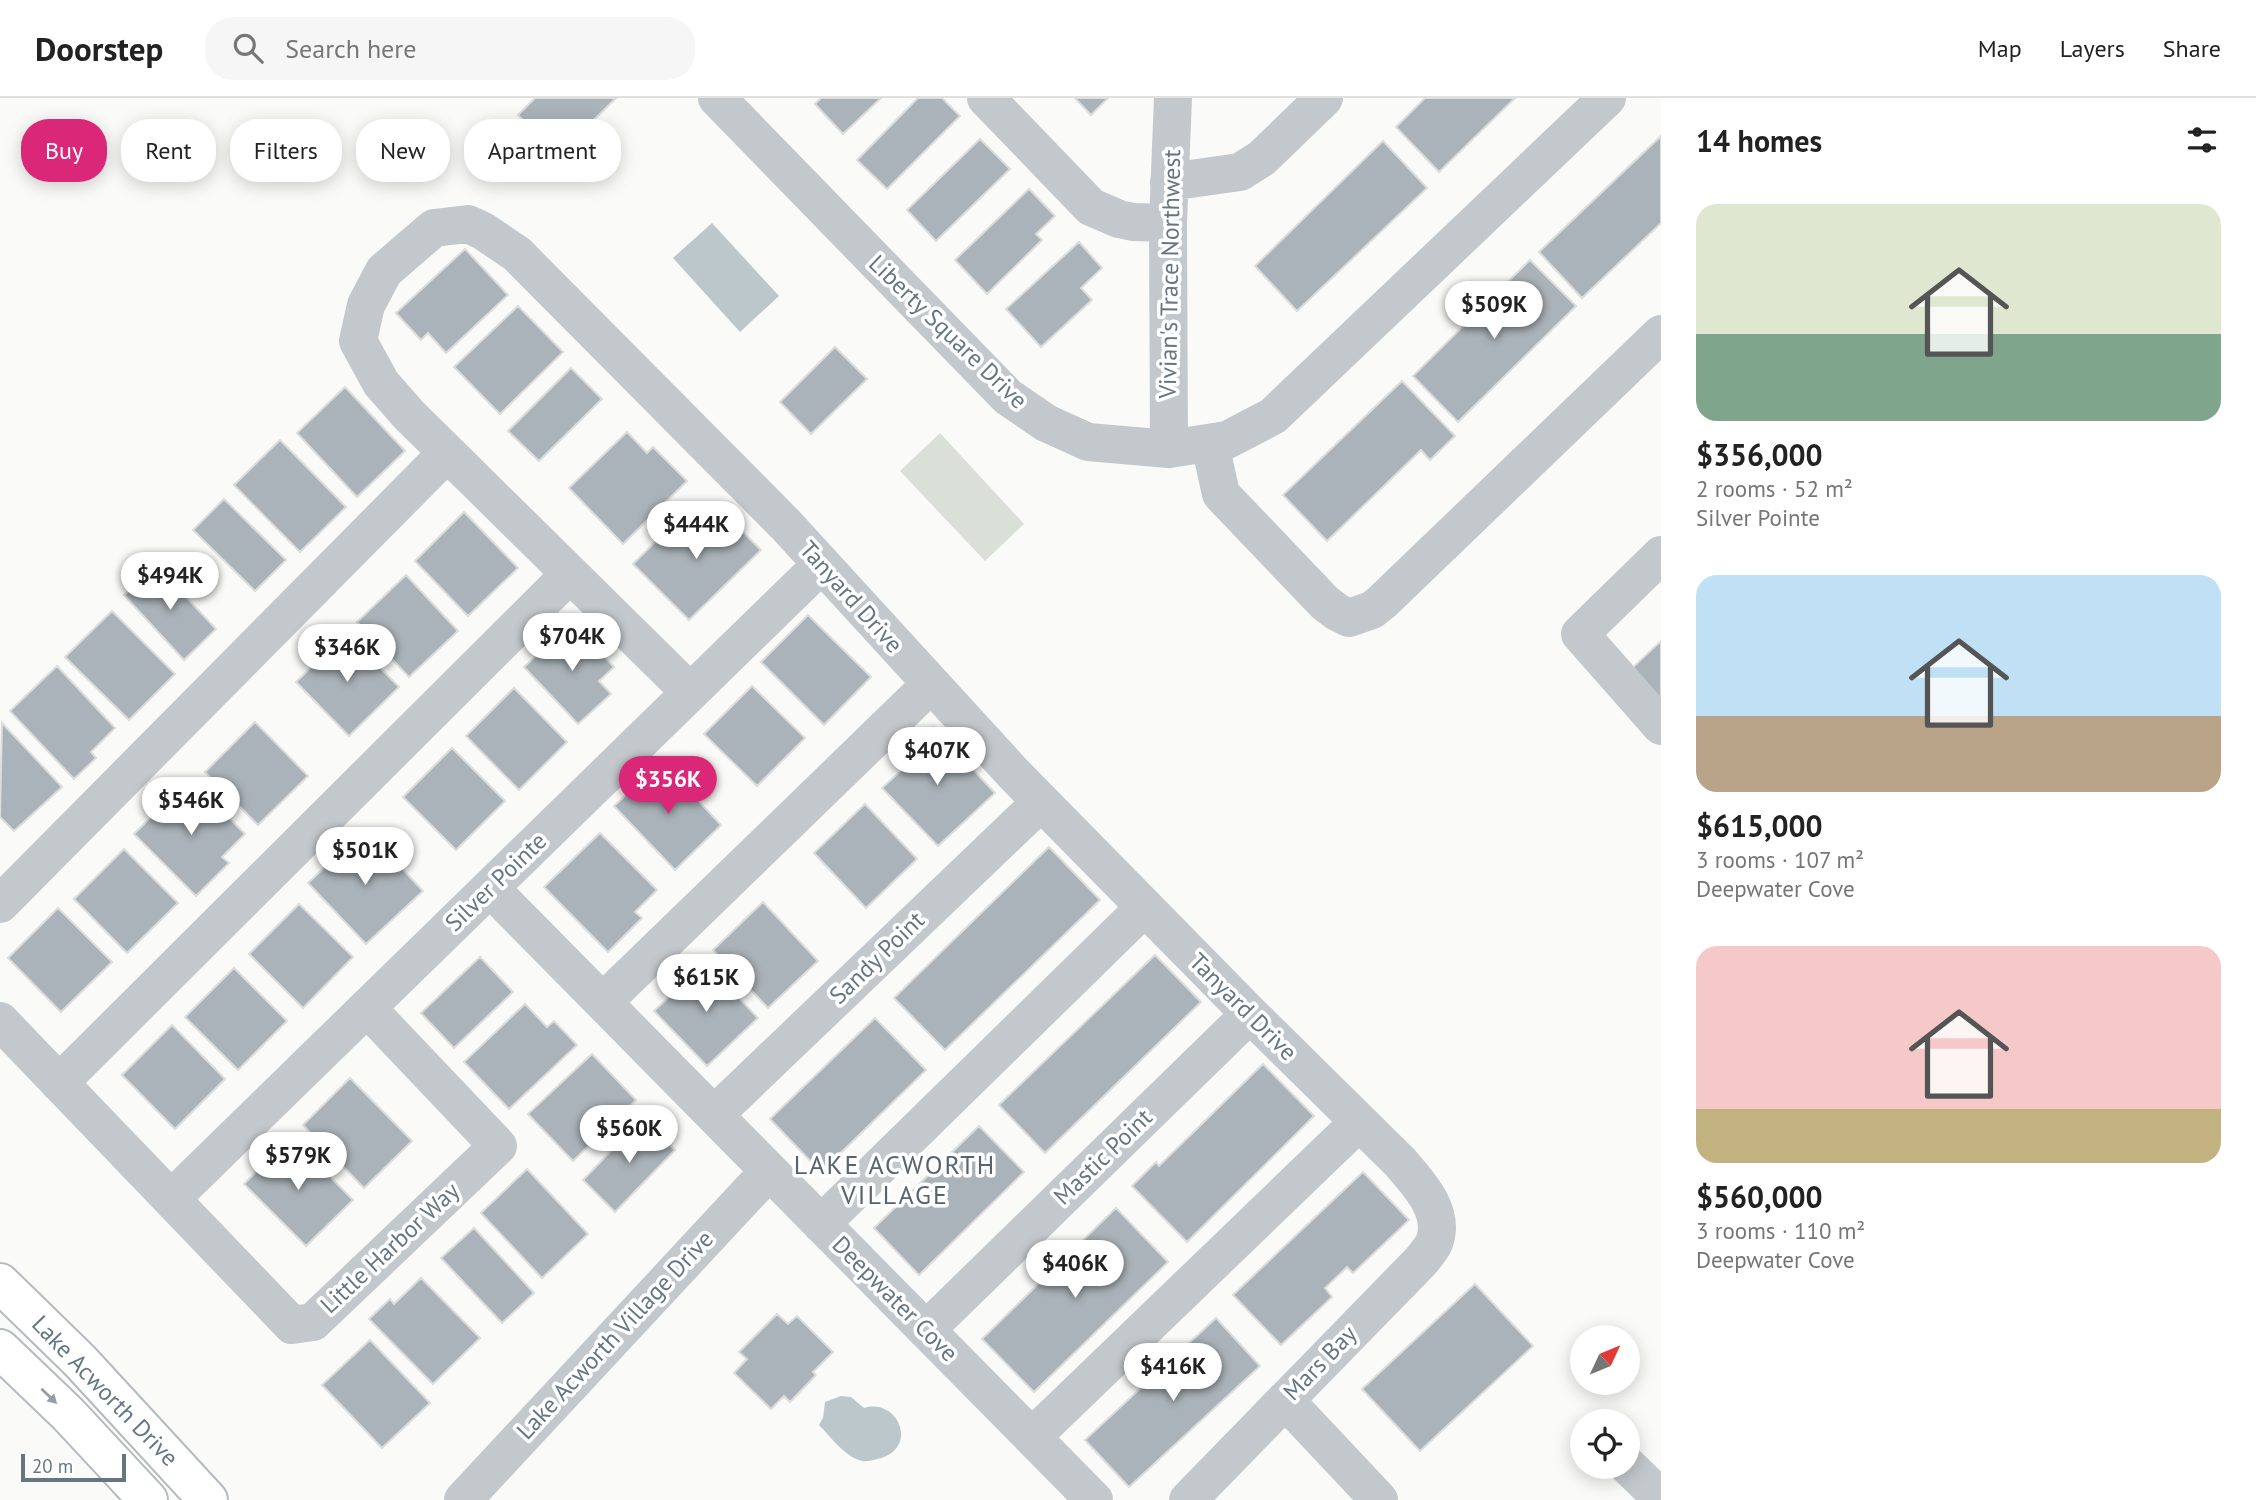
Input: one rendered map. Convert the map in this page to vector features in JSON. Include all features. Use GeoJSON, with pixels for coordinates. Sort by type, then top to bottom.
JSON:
{"type":"FeatureCollection","features":[{"type":"Feature","properties":{"kind":"main road","name":"Lake Acworth Drive"},"geometry":{"type":"LineString","coordinates":[[0,1283],[80,1361],[208,1500]]}},
{"type":"Feature","properties":{"kind":"main road","name":"Lake Acworth Drive"},"geometry":{"type":"LineString","coordinates":[[0,1349],[68,1414],[148,1500]]}},
{"type":"Feature","properties":{"kind":"street","name":"Liberty Square Drive"},"geometry":{"type":"LineString","coordinates":[[717,98],[1008,397],[1046,423],[1088,442],[1168,449],[1227,440],[1273,416],[1607,98]]}},
{"type":"Feature","properties":{"kind":"street"},"geometry":{"type":"LineString","coordinates":[[986,98],[1091,207],[1133,222],[1168,223]]}},
{"type":"Feature","properties":{"kind":"street","name":"Vivian's Trace Northwest"},"geometry":{"type":"LineString","coordinates":[[1168,449],[1168,223],[1173,98]]}},
{"type":"Feature","properties":{"kind":"street"},"geometry":{"type":"LineString","coordinates":[[1170,182],[1240,172],[1262,158],[1324,98]]}},
{"type":"Feature","properties":{"kind":"street","name":"Tanyard Drive"},"geometry":{"type":"LineString","coordinates":[[690,692],[447,453],[380,383],[358,341],[366,305],[384,271],[434,228],[468,224],[517,254],[822,564],[1041,802],[1400,1162],[1422,1188],[1438,1219]]}},
{"type":"Feature","properties":{"kind":"street"},"geometry":{"type":"LineString","coordinates":[[1210,443],[1221,494],[1325,603],[1349,618],[1373,610],[1382,602],[1661,334]]}},
{"type":"Feature","properties":{"kind":"street"},"geometry":{"type":"LineString","coordinates":[[0,904],[447,453]]}},
{"type":"Feature","properties":{"kind":"street"},"geometry":{"type":"LineString","coordinates":[[1661,555],[1580,634],[1661,726]]}},
{"type":"Feature","properties":{"kind":"street","name":"Silver Pointe"},"geometry":{"type":"LineString","coordinates":[[173,1200],[175,1195],[822,564]]}},
{"type":"Feature","properties":{"kind":"street"},"geometry":{"type":"LineString","coordinates":[[60,1083],[570,574]]}},
{"type":"Feature","properties":{"kind":"street"},"geometry":{"type":"LineString","coordinates":[[603,1002],[931,684]]}},
{"type":"Feature","properties":{"kind":"street","name":"Sandy Point"},"geometry":{"type":"LineString","coordinates":[[714,1115],[1041,802]]}},
{"type":"Feature","properties":{"kind":"street","name":"Deepwater Cove"},"geometry":{"type":"LineString","coordinates":[[490,888],[1094,1500]]}},
{"type":"Feature","properties":{"kind":"street"},"geometry":{"type":"LineString","coordinates":[[821,1224],[1145,907]]}},
{"type":"Feature","properties":{"kind":"street","name":"Little Harbor Way"},"geometry":{"type":"LineString","coordinates":[[0,1021],[292,1325],[313,1322],[498,1146],[367,1008]]}},
{"type":"Feature","properties":{"kind":"street","name":"Mastic Point"},"geometry":{"type":"LineString","coordinates":[[926,1330],[1250,1014]]}},
{"type":"Feature","properties":{"kind":"street"},"geometry":{"type":"LineString","coordinates":[[1032,1437],[1359,1122]]}},
{"type":"Feature","properties":{"kind":"street","name":"Lake Acworth Village Drive"},"geometry":{"type":"LineString","coordinates":[[463,1500],[769,1171]]}},
{"type":"Feature","properties":{"kind":"street","name":"Mars Bay"},"geometry":{"type":"LineString","coordinates":[[1188,1500],[1421,1261],[1433,1243],[1438,1219]]}},
{"type":"Feature","properties":{"kind":"street"},"geometry":{"type":"LineString","coordinates":[[1285,1400],[1380,1500]]}},
{"type":"Feature","properties":{"kind":"street"},"geometry":{"type":"LineString","coordinates":[[1640,1478],[1661,1498]]}},
{"type":"Feature","properties":{"kind":"shaded area"},"geometry":{"type":"Polygon","coordinates":[[[712,223],[779,296],[740,332],[673,258],[712,223]]]}},
{"type":"Feature","properties":{"kind":"shaded area"},"geometry":{"type":"Polygon","coordinates":[[[940,433],[1024,524],[985,561],[900,471],[940,433]]]}},
{"type":"Feature","properties":{"kind":"shaded area"},"geometry":{"type":"Polygon","coordinates":[[[841,1396],[851,1397],[864,1408],[885,1409],[893,1415],[901,1433],[900,1442],[894,1450],[884,1457],[862,1461],[838,1446],[819,1425],[823,1418],[825,1402],[841,1396]]]}},
{"type":"Feature","properties":{"kind":"building"},"geometry":{"type":"Polygon","coordinates":[[[535,98],[616,98],[595,119],[522,119],[518,115],[535,98]]]}},
{"type":"Feature","properties":{"kind":"building"},"geometry":{"type":"Polygon","coordinates":[[[821,98],[881,98],[843,134],[815,104],[821,98]]]}},
{"type":"Feature","properties":{"kind":"building"},"geometry":{"type":"Polygon","coordinates":[[[918,98],[942,98],[960,116],[887,189],[857,160],[918,98]]]}},
{"type":"Feature","properties":{"kind":"building"},"geometry":{"type":"Polygon","coordinates":[[[1075,98],[1108,98],[1091,115],[1075,98]]]}},
{"type":"Feature","properties":{"kind":"building"},"geometry":{"type":"Polygon","coordinates":[[[1425,98],[1515,98],[1439,172],[1396,127],[1425,98]]]}},
{"type":"Feature","properties":{"kind":"building"},"geometry":{"type":"Polygon","coordinates":[[[1661,136],[1661,223],[1582,298],[1539,252],[1661,136]]]}},
{"type":"Feature","properties":{"kind":"building"},"geometry":{"type":"Polygon","coordinates":[[[980,139],[1010,169],[936,241],[907,210],[980,139]]]}},
{"type":"Feature","properties":{"kind":"building"},"geometry":{"type":"Polygon","coordinates":[[[1383,141],[1427,188],[1297,311],[1255,266],[1383,141]]]}},
{"type":"Feature","properties":{"kind":"building"},"geometry":{"type":"Polygon","coordinates":[[[1029,189],[1055,216],[1036,234],[1042,240],[987,294],[955,260],[1029,189]]]}},
{"type":"Feature","properties":{"kind":"building"},"geometry":{"type":"Polygon","coordinates":[[[1079,242],[1102,268],[1081,288],[1092,300],[1041,347],[1006,309],[1079,242]]]}},
{"type":"Feature","properties":{"kind":"building"},"geometry":{"type":"Polygon","coordinates":[[[465,249],[508,295],[446,353],[428,333],[421,340],[396,313],[465,249]]]}},
{"type":"Feature","properties":{"kind":"building"},"geometry":{"type":"Polygon","coordinates":[[[1530,260],[1576,306],[1458,422],[1413,376],[1530,260]]]}},
{"type":"Feature","properties":{"kind":"building"},"geometry":{"type":"Polygon","coordinates":[[[518,306],[563,352],[500,414],[454,367],[518,306]]]}},
{"type":"Feature","properties":{"kind":"building"},"geometry":{"type":"Polygon","coordinates":[[[835,347],[867,379],[811,434],[780,402],[835,347]]]}},
{"type":"Feature","properties":{"kind":"building"},"geometry":{"type":"Polygon","coordinates":[[[571,368],[602,399],[539,461],[508,431],[571,368]]]}},
{"type":"Feature","properties":{"kind":"building"},"geometry":{"type":"Polygon","coordinates":[[[1402,381],[1455,436],[1430,460],[1421,450],[1327,541],[1283,495],[1402,381]]]}},
{"type":"Feature","properties":{"kind":"building"},"geometry":{"type":"Polygon","coordinates":[[[345,387],[405,451],[357,497],[297,433],[345,387]]]}},
{"type":"Feature","properties":{"kind":"building"},"geometry":{"type":"Polygon","coordinates":[[[627,432],[647,453],[653,447],[687,481],[623,544],[569,488],[627,432]]]}},
{"type":"Feature","properties":{"kind":"building"},"geometry":{"type":"Polygon","coordinates":[[[280,440],[346,507],[300,552],[234,485],[280,440]]]}},
{"type":"Feature","properties":{"kind":"building"},"geometry":{"type":"Polygon","coordinates":[[[224,499],[286,560],[255,591],[193,530],[224,499]]]}},
{"type":"Feature","properties":{"kind":"building"},"geometry":{"type":"Polygon","coordinates":[[[689,508],[713,532],[728,517],[761,550],[689,620],[633,564],[689,508]]]}},
{"type":"Feature","properties":{"kind":"building"},"geometry":{"type":"Polygon","coordinates":[[[464,512],[518,568],[468,616],[415,561],[464,512]]]}},
{"type":"Feature","properties":{"kind":"building"},"geometry":{"type":"Polygon","coordinates":[[[156,565],[216,629],[184,660],[124,595],[156,565]]]}},
{"type":"Feature","properties":{"kind":"building"},"geometry":{"type":"Polygon","coordinates":[[[406,575],[458,631],[409,677],[357,622],[406,575]]]}},
{"type":"Feature","properties":{"kind":"building"},"geometry":{"type":"Polygon","coordinates":[[[112,611],[175,674],[129,720],[65,657],[112,611]]]}},
{"type":"Feature","properties":{"kind":"building"},"geometry":{"type":"Polygon","coordinates":[[[808,615],[871,677],[824,725],[761,662],[808,615]]]}},
{"type":"Feature","properties":{"kind":"building"},"geometry":{"type":"Polygon","coordinates":[[[572,622],[614,667],[599,681],[611,694],[578,724],[524,667],[572,622]]]}},
{"type":"Feature","properties":{"kind":"building"},"geometry":{"type":"Polygon","coordinates":[[[346,633],[399,687],[349,736],[296,682],[346,633]]]}},
{"type":"Feature","properties":{"kind":"building"},"geometry":{"type":"Polygon","coordinates":[[[1661,641],[1661,704],[1629,671],[1661,641]]]}},
{"type":"Feature","properties":{"kind":"building"},"geometry":{"type":"Polygon","coordinates":[[[57,666],[115,728],[91,752],[96,758],[74,779],[10,711],[57,666]]]}},
{"type":"Feature","properties":{"kind":"building"},"geometry":{"type":"Polygon","coordinates":[[[752,686],[805,738],[757,786],[704,734],[752,686]]]}},
{"type":"Feature","properties":{"kind":"building"},"geometry":{"type":"Polygon","coordinates":[[[514,688],[567,742],[519,790],[466,736],[514,688]]]}},
{"type":"Feature","properties":{"kind":"building"},"geometry":{"type":"Polygon","coordinates":[[[255,722],[308,776],[258,825],[205,772],[255,722]]]}},
{"type":"Feature","properties":{"kind":"building"},"geometry":{"type":"Polygon","coordinates":[[[2,723],[62,787],[14,831],[0,817],[2,723]]]}},
{"type":"Feature","properties":{"kind":"building"},"geometry":{"type":"Polygon","coordinates":[[[933,727],[995,793],[938,846],[882,788],[905,767],[898,760],[933,727]]]}},
{"type":"Feature","properties":{"kind":"building"},"geometry":{"type":"Polygon","coordinates":[[[452,748],[505,801],[456,850],[403,797],[452,748]]]}},
{"type":"Feature","properties":{"kind":"building"},"geometry":{"type":"Polygon","coordinates":[[[662,762],[721,825],[675,870],[614,806],[662,762]]]}},
{"type":"Feature","properties":{"kind":"building"},"geometry":{"type":"Polygon","coordinates":[[[190,778],[245,834],[222,857],[229,863],[196,896],[134,834],[190,778]]]}},
{"type":"Feature","properties":{"kind":"building"},"geometry":{"type":"Polygon","coordinates":[[[865,804],[917,859],[866,908],[814,853],[865,804]]]}},
{"type":"Feature","properties":{"kind":"building"},"geometry":{"type":"Polygon","coordinates":[[[365,829],[423,891],[366,944],[308,883],[365,829]]]}},
{"type":"Feature","properties":{"kind":"building"},"geometry":{"type":"Polygon","coordinates":[[[600,833],[657,890],[635,912],[642,918],[608,952],[544,887],[600,833]]]}},
{"type":"Feature","properties":{"kind":"building"},"geometry":{"type":"Polygon","coordinates":[[[1049,847],[1100,900],[945,1050],[894,998],[1049,847]]]}},
{"type":"Feature","properties":{"kind":"building"},"geometry":{"type":"Polygon","coordinates":[[[124,849],[178,903],[127,953],[74,899],[124,849]]]}},
{"type":"Feature","properties":{"kind":"building"},"geometry":{"type":"Polygon","coordinates":[[[763,902],[818,961],[768,1008],[713,950],[763,902]]]}},
{"type":"Feature","properties":{"kind":"building"},"geometry":{"type":"Polygon","coordinates":[[[299,904],[353,957],[303,1008],[249,954],[299,904]]]}},
{"type":"Feature","properties":{"kind":"building"},"geometry":{"type":"Polygon","coordinates":[[[58,908],[112,962],[61,1012],[8,958],[58,908]]]}},
{"type":"Feature","properties":{"kind":"building"},"geometry":{"type":"Polygon","coordinates":[[[1155,955],[1201,1002],[1045,1153],[999,1105],[1155,955]]]}},
{"type":"Feature","properties":{"kind":"building"},"geometry":{"type":"Polygon","coordinates":[[[480,957],[513,992],[454,1048],[421,1013],[480,957]]]}},
{"type":"Feature","properties":{"kind":"building"},"geometry":{"type":"Polygon","coordinates":[[[705,963],[758,1018],[707,1066],[654,1011],[705,963]]]}},
{"type":"Feature","properties":{"kind":"building"},"geometry":{"type":"Polygon","coordinates":[[[234,968],[287,1021],[238,1070],[185,1017],[234,968]]]}},
{"type":"Feature","properties":{"kind":"building"},"geometry":{"type":"Polygon","coordinates":[[[525,1004],[547,1027],[554,1021],[577,1045],[509,1109],[464,1062],[525,1004]]]}},
{"type":"Feature","properties":{"kind":"building"},"geometry":{"type":"Polygon","coordinates":[[[875,1018],[926,1070],[821,1172],[770,1119],[875,1018]]]}},
{"type":"Feature","properties":{"kind":"building"},"geometry":{"type":"Polygon","coordinates":[[[172,1025],[225,1079],[175,1129],[122,1075],[172,1025]]]}},
{"type":"Feature","properties":{"kind":"building"},"geometry":{"type":"Polygon","coordinates":[[[592,1054],[636,1100],[573,1161],[528,1114],[592,1054]]]}},
{"type":"Feature","properties":{"kind":"building"},"geometry":{"type":"Polygon","coordinates":[[[1263,1064],[1314,1116],[1187,1242],[1132,1186],[1156,1162],[1159,1166],[1263,1064]]]}},
{"type":"Feature","properties":{"kind":"building"},"geometry":{"type":"Polygon","coordinates":[[[350,1078],[412,1141],[364,1188],[303,1125],[350,1078]]]}},
{"type":"Feature","properties":{"kind":"building"},"geometry":{"type":"Polygon","coordinates":[[[643,1118],[675,1150],[615,1212],[583,1180],[643,1118]]]}},
{"type":"Feature","properties":{"kind":"building"},"geometry":{"type":"Polygon","coordinates":[[[979,1126],[1024,1172],[919,1275],[874,1228],[979,1126]]]}},
{"type":"Feature","properties":{"kind":"building"},"geometry":{"type":"Polygon","coordinates":[[[291,1137],[353,1200],[306,1246],[244,1184],[291,1137]]]}},
{"type":"Feature","properties":{"kind":"building"},"geometry":{"type":"Polygon","coordinates":[[[527,1169],[588,1234],[542,1278],[481,1213],[527,1169]]]}},
{"type":"Feature","properties":{"kind":"building"},"geometry":{"type":"Polygon","coordinates":[[[1363,1172],[1409,1220],[1353,1273],[1347,1267],[1325,1288],[1332,1297],[1281,1345],[1233,1295],[1363,1172]]]}},
{"type":"Feature","properties":{"kind":"building"},"geometry":{"type":"Polygon","coordinates":[[[1116,1208],[1168,1262],[1034,1392],[982,1339],[1116,1208]]]}},
{"type":"Feature","properties":{"kind":"building"},"geometry":{"type":"Polygon","coordinates":[[[474,1228],[534,1293],[502,1323],[441,1258],[474,1228]]]}},
{"type":"Feature","properties":{"kind":"building"},"geometry":{"type":"Polygon","coordinates":[[[421,1278],[480,1338],[433,1384],[369,1319],[390,1299],[394,1304],[421,1278]]]}},
{"type":"Feature","properties":{"kind":"building"},"geometry":{"type":"Polygon","coordinates":[[[1475,1284],[1533,1346],[1420,1451],[1362,1389],[1475,1284]]]}},
{"type":"Feature","properties":{"kind":"building"},"geometry":{"type":"Polygon","coordinates":[[[777,1314],[788,1324],[797,1316],[833,1352],[813,1372],[816,1375],[790,1402],[784,1396],[771,1409],[734,1373],[747,1359],[739,1352],[777,1314]]]}},
{"type":"Feature","properties":{"kind":"building"},"geometry":{"type":"Polygon","coordinates":[[[1216,1318],[1260,1366],[1129,1487],[1085,1440],[1216,1318]]]}},
{"type":"Feature","properties":{"kind":"building"},"geometry":{"type":"Polygon","coordinates":[[[370,1340],[430,1403],[382,1448],[322,1385],[370,1340]]]}},
{"type":"Feature","properties":{"kind":"district","name":"LAKE ACWORTH VILLAGE"},"geometry":{"type":"Point","coordinates":[895,1180]}}]}
